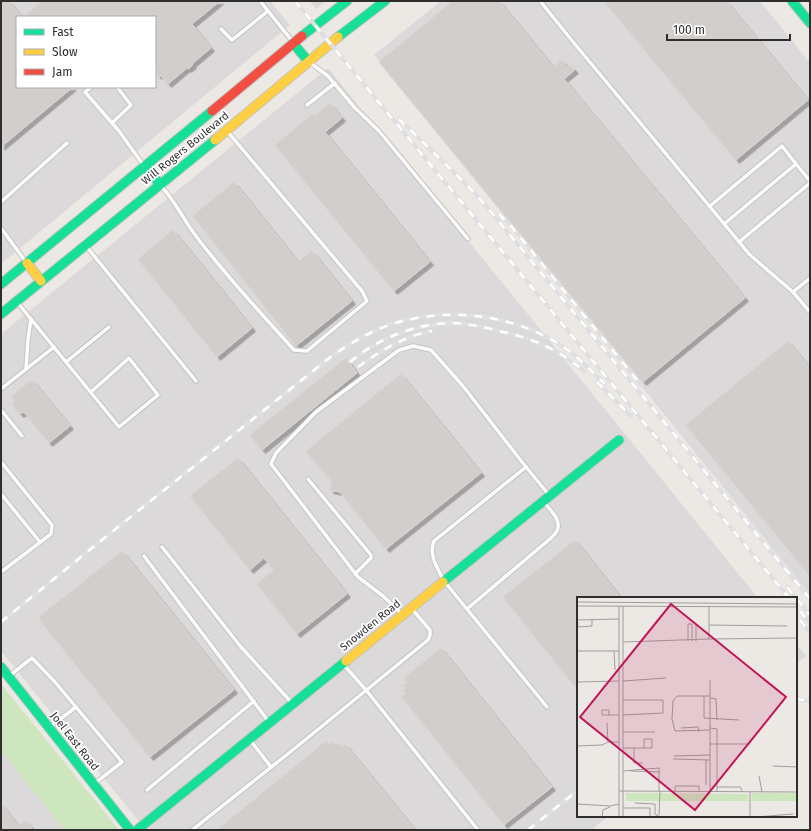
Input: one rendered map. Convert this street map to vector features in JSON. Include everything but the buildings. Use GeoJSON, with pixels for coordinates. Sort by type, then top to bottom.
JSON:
{"type":"FeatureCollection","features":[{"type":"Feature","properties":{"kind":"main road","name":"Will Rogers Boulevard"},"geometry":{"type":"LineString","coordinates":[[1,284],[145,167],[293,43],[347,1]]}},
{"type":"Feature","properties":{"kind":"main road","name":"Will Rogers Boulevard"},"geometry":{"type":"LineString","coordinates":[[1,314],[227,130],[308,61],[385,1]]}},
{"type":"Feature","properties":{"kind":"main road"},"geometry":{"type":"LineString","coordinates":[[792,1],[810,23]]}},
{"type":"Feature","properties":{"kind":"main road"},"geometry":{"type":"LineString","coordinates":[[293,43],[308,61]]}},
{"type":"Feature","properties":{"kind":"main road"},"geometry":{"type":"LineString","coordinates":[[145,167],[160,184]]}},
{"type":"Feature","properties":{"kind":"main road"},"geometry":{"type":"LineString","coordinates":[[27,263],[41,281]]}},
{"type":"Feature","properties":{"kind":"main road","name":"Snowden Road"},"geometry":{"type":"LineString","coordinates":[[137,830],[619,440]]}},
{"type":"Feature","properties":{"kind":"main road","name":"Joel East Road"},"geometry":{"type":"LineString","coordinates":[[1,668],[130,830]]}},
{"type":"Feature","properties":{"kind":"lane"},"geometry":{"type":"LineString","coordinates":[[260,1],[293,43]]}},
{"type":"Feature","properties":{"kind":"lane"},"geometry":{"type":"LineString","coordinates":[[540,1],[750,255],[793,292],[810,312]]}},
{"type":"Feature","properties":{"kind":"lane"},"geometry":{"type":"LineString","coordinates":[[221,29],[232,40],[268,11]]}},
{"type":"Feature","properties":{"kind":"lane"},"geometry":{"type":"LineString","coordinates":[[308,61],[335,83],[468,239]]}},
{"type":"Feature","properties":{"kind":"lane"},"geometry":{"type":"LineString","coordinates":[[307,105],[335,83]]}},
{"type":"Feature","properties":{"kind":"lane"},"geometry":{"type":"LineString","coordinates":[[90,88],[85,92],[112,122],[145,167]]}},
{"type":"Feature","properties":{"kind":"lane"},"geometry":{"type":"LineString","coordinates":[[112,122],[131,105],[118,88]]}},
{"type":"Feature","properties":{"kind":"lane"},"geometry":{"type":"LineString","coordinates":[[160,184],[168,193],[193,232],[235,284],[294,350],[307,351],[366,301],[362,291],[227,130]]}},
{"type":"Feature","properties":{"kind":"lane"},"geometry":{"type":"LineString","coordinates":[[1,202],[66,143]]}},
{"type":"Feature","properties":{"kind":"lane"},"geometry":{"type":"LineString","coordinates":[[710,206],[782,146],[810,182],[739,242]]}},
{"type":"Feature","properties":{"kind":"lane"},"geometry":{"type":"LineString","coordinates":[[724,224],[796,164]]}},
{"type":"Feature","properties":{"kind":"lane"},"geometry":{"type":"LineString","coordinates":[[1,228],[27,263]]}},
{"type":"Feature","properties":{"kind":"lane"},"geometry":{"type":"LineString","coordinates":[[85,245],[196,381]]}},
{"type":"Feature","properties":{"kind":"lane"},"geometry":{"type":"LineString","coordinates":[[793,292],[810,278]]}},
{"type":"Feature","properties":{"kind":"lane"},"geometry":{"type":"LineString","coordinates":[[16,301],[119,427],[158,395],[129,358],[91,392]]}},
{"type":"Feature","properties":{"kind":"lane"},"geometry":{"type":"LineString","coordinates":[[26,369],[31,319]]}},
{"type":"Feature","properties":{"kind":"lane"},"geometry":{"type":"LineString","coordinates":[[66,362],[108,327]]}},
{"type":"Feature","properties":{"kind":"lane"},"geometry":{"type":"LineString","coordinates":[[402,615],[383,596],[355,574],[271,464],[276,453],[316,412],[398,350],[413,346],[431,350],[463,386],[526,467],[547,498],[556,517],[558,526],[557,531],[551,538],[466,609]]}},
{"type":"Feature","properties":{"kind":"lane"},"geometry":{"type":"LineString","coordinates":[[1,389],[54,347]]}},
{"type":"Feature","properties":{"kind":"lane"},"geometry":{"type":"LineString","coordinates":[[1,410],[22,436]]}},
{"type":"Feature","properties":{"kind":"lane"},"geometry":{"type":"LineString","coordinates":[[1,462],[52,525],[51,534],[1,572]]}},
{"type":"Feature","properties":{"kind":"lane"},"geometry":{"type":"LineString","coordinates":[[526,467],[434,541],[431,549],[434,560],[444,582],[547,707]]}},
{"type":"Feature","properties":{"kind":"lane"},"geometry":{"type":"LineString","coordinates":[[308,479],[371,554],[371,558],[355,574]]}},
{"type":"Feature","properties":{"kind":"lane"},"geometry":{"type":"LineString","coordinates":[[1,494],[40,542]]}},
{"type":"Feature","properties":{"kind":"lane"},"geometry":{"type":"LineString","coordinates":[[162,547],[241,647],[293,704]]}},
{"type":"Feature","properties":{"kind":"lane"},"geometry":{"type":"LineString","coordinates":[[144,556],[270,723]]}},
{"type":"Feature","properties":{"kind":"lane"},"geometry":{"type":"LineString","coordinates":[[192,830],[428,640],[430,630],[411,608]]}},
{"type":"Feature","properties":{"kind":"lane"},"geometry":{"type":"LineString","coordinates":[[8,677],[32,658],[55,682],[122,762],[94,784]]}},
{"type":"Feature","properties":{"kind":"lane"},"geometry":{"type":"LineString","coordinates":[[342,664],[366,690],[478,830]]}},
{"type":"Feature","properties":{"kind":"lane"},"geometry":{"type":"LineString","coordinates":[[148,790],[254,701]]}},
{"type":"Feature","properties":{"kind":"lane"},"geometry":{"type":"LineString","coordinates":[[49,728],[76,707]]}},
{"type":"Feature","properties":{"kind":"lane"},"geometry":{"type":"LineString","coordinates":[[250,739],[272,767]]}},
{"type":"Feature","properties":{"kind":"shaded area"},"geometry":{"type":"Polygon","coordinates":[[[1,1],[270,1],[290,25],[1,264],[1,1]]]}},
{"type":"Feature","properties":{"kind":"shaded area"},"geometry":{"type":"Polygon","coordinates":[[[309,1],[326,1],[316,9],[309,1]]]}},
{"type":"Feature","properties":{"kind":"shaded area"},"geometry":{"type":"Polygon","coordinates":[[[441,1],[760,1],[810,63],[810,595],[374,55],[441,1]]]}},
{"type":"Feature","properties":{"kind":"shaded area"},"geometry":{"type":"Polygon","coordinates":[[[328,68],[757,597],[577,597],[577,817],[608,817],[591,830],[146,830],[1,651],[1,334],[328,68]]]}},
{"type":"Feature","properties":{"kind":"shaded area"},"geometry":{"type":"Polygon","coordinates":[[[797,645],[806,656],[797,663],[797,645]]]}},
{"type":"Feature","properties":{"kind":"shaded area"},"geometry":{"type":"Polygon","coordinates":[[[1,751],[65,830],[1,830],[1,751]]]}},
{"type":"Feature","properties":{"kind":"green space"},"geometry":{"type":"Polygon","coordinates":[[[1,684],[119,830],[65,830],[1,751],[1,684]]]}},
{"type":"Feature","properties":{"kind":"railway"},"geometry":{"type":"LineString","coordinates":[[295,1],[788,597]]}},
{"type":"Feature","properties":{"kind":"railway"},"geometry":{"type":"LineString","coordinates":[[399,119],[468,186],[486,206],[810,599]]}},
{"type":"Feature","properties":{"kind":"railway"},"geometry":{"type":"LineString","coordinates":[[499,214],[511,226],[641,385]]}},
{"type":"Feature","properties":{"kind":"railway"},"geometry":{"type":"LineString","coordinates":[[1,622],[333,355],[360,338],[389,325],[410,319],[452,315],[473,316],[515,324],[561,345],[575,355],[605,384]]}},
{"type":"Feature","properties":{"kind":"railway"},"geometry":{"type":"LineString","coordinates":[[350,362],[372,346],[397,334],[423,326],[457,323],[487,328],[534,341],[554,350],[584,371]]}},
{"type":"Feature","properties":{"kind":"railway"},"geometry":{"type":"LineString","coordinates":[[358,367],[394,344],[412,336],[432,331]]}},
{"type":"Feature","properties":{"kind":"railway"},"geometry":{"type":"LineString","coordinates":[[597,382],[631,416]]}},
{"type":"Feature","properties":{"kind":"railway"},"geometry":{"type":"LineString","coordinates":[[787,587],[795,597]]}},
{"type":"Feature","properties":{"kind":"railway"},"geometry":{"type":"LineString","coordinates":[[797,599],[810,615]]}},
{"type":"Feature","properties":{"kind":"railway"},"geometry":{"type":"LineString","coordinates":[[800,611],[810,624]]}},
{"type":"Feature","properties":{"kind":"railway"},"geometry":{"type":"LineString","coordinates":[[800,620],[810,633]]}},
{"type":"Feature","properties":{"kind":"railway"},"geometry":{"type":"LineString","coordinates":[[797,699],[810,701]]}},
{"type":"Feature","properties":{"kind":"railway"},"geometry":{"type":"LineString","coordinates":[[528,830],[577,791]]}},
{"type":"Feature","properties":{"kind":"traffic: fast"},"geometry":{"type":"LineString","coordinates":[[302,36],[347,1]]}},
{"type":"Feature","properties":{"kind":"traffic: fast"},"geometry":{"type":"LineString","coordinates":[[338,37],[385,1]]}},
{"type":"Feature","properties":{"kind":"traffic: fast"},"geometry":{"type":"LineString","coordinates":[[792,1],[810,23]]}},
{"type":"Feature","properties":{"kind":"traffic: fast"},"geometry":{"type":"LineString","coordinates":[[293,43],[308,61]]}},
{"type":"Feature","properties":{"kind":"traffic: fast"},"geometry":{"type":"LineString","coordinates":[[1,284],[212,111]]}},
{"type":"Feature","properties":{"kind":"traffic: fast"},"geometry":{"type":"LineString","coordinates":[[1,314],[215,140]]}},
{"type":"Feature","properties":{"kind":"traffic: fast"},"geometry":{"type":"LineString","coordinates":[[145,167],[160,184]]}},
{"type":"Feature","properties":{"kind":"traffic: fast"},"geometry":{"type":"LineString","coordinates":[[443,582],[619,440]]}},
{"type":"Feature","properties":{"kind":"traffic: fast"},"geometry":{"type":"LineString","coordinates":[[137,830],[346,661]]}},
{"type":"Feature","properties":{"kind":"traffic: fast"},"geometry":{"type":"LineString","coordinates":[[1,667],[130,830]]}},
{"type":"Feature","properties":{"kind":"traffic: slow"},"geometry":{"type":"LineString","coordinates":[[215,140],[338,37]]}},
{"type":"Feature","properties":{"kind":"traffic: slow"},"geometry":{"type":"LineString","coordinates":[[27,263],[41,281]]}},
{"type":"Feature","properties":{"kind":"traffic: slow"},"geometry":{"type":"LineString","coordinates":[[346,661],[443,582]]}},
{"type":"Feature","properties":{"kind":"traffic: jam"},"geometry":{"type":"LineString","coordinates":[[212,111],[302,36]]}}]}
